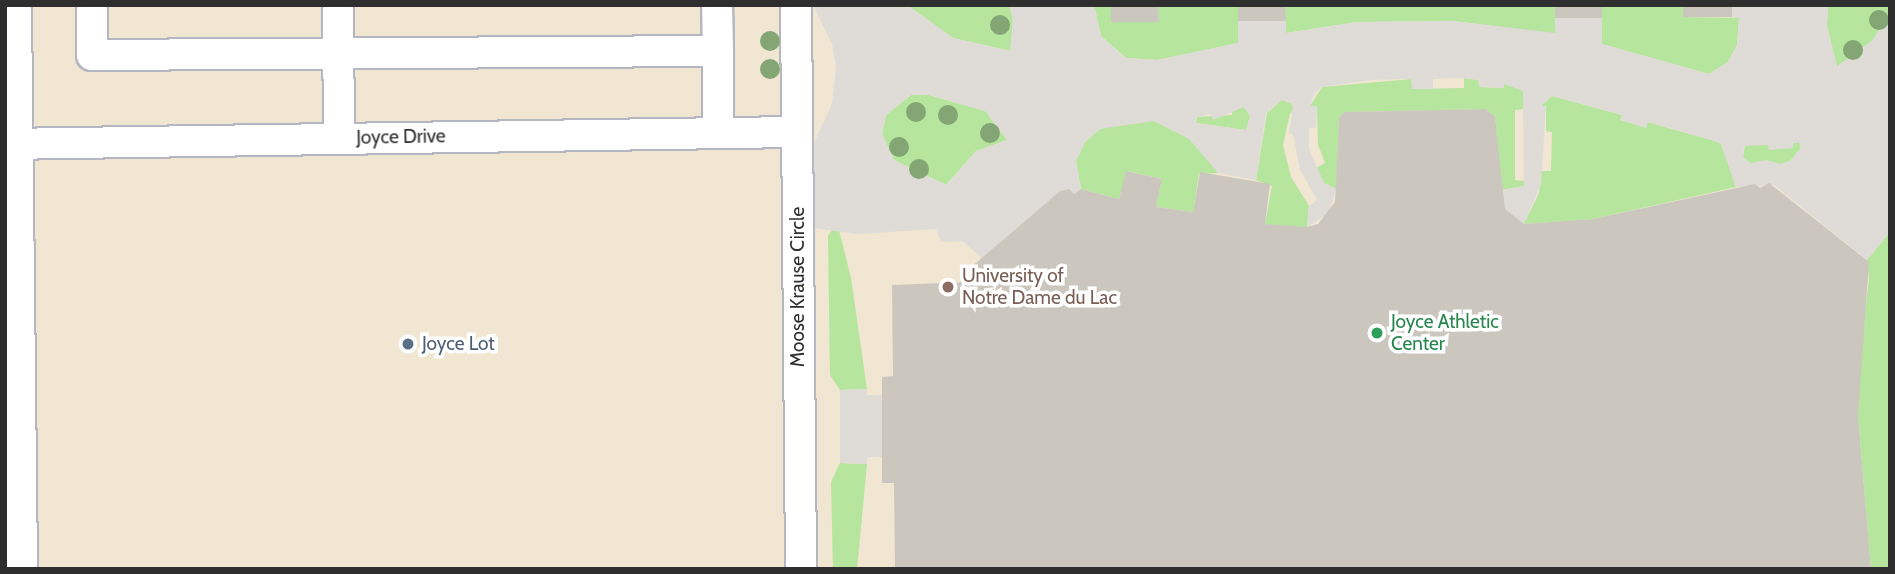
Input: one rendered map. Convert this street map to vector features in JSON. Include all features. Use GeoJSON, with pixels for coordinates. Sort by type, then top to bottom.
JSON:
{"type":"FeatureCollection","features":[{"type":"Feature","properties":{"kind":"street"},"geometry":{"type":"LineString","coordinates":[[16,5],[11,144],[22,569]]}},
{"type":"Feature","properties":{"kind":"street"},"geometry":{"type":"LineString","coordinates":[[92,5],[92,55],[718,51]]}},
{"type":"Feature","properties":{"kind":"street"},"geometry":{"type":"LineString","coordinates":[[338,5],[339,137]]}},
{"type":"Feature","properties":{"kind":"street"},"geometry":{"type":"LineString","coordinates":[[717,5],[718,133]]}},
{"type":"Feature","properties":{"kind":"street","name":"Moose Krause Circle"},"geometry":{"type":"LineString","coordinates":[[796,5],[801,569]]}},
{"type":"Feature","properties":{"kind":"street","name":"Joyce Drive"},"geometry":{"type":"LineString","coordinates":[[11,144],[796,132]]}},
{"type":"Feature","properties":{"kind":"shaded area","name":"University of Notre Dame du Lac"},"geometry":{"type":"Polygon","coordinates":[[[5,5],[1890,5],[1890,569],[5,569],[5,5]]]}},
{"type":"Feature","properties":{"kind":"shaded area"},"geometry":{"type":"Polygon","coordinates":[[[813,5],[907,5],[953,38],[1010,51],[1013,20],[1009,5],[1094,5],[1101,36],[1125,58],[1157,60],[1238,43],[1238,21],[1286,21],[1286,33],[1357,22],[1453,21],[1555,33],[1555,18],[1602,18],[1602,44],[1709,74],[1728,62],[1737,45],[1739,18],[1732,17],[1732,5],[1828,5],[1827,26],[1837,66],[1872,41],[1890,13],[1890,232],[1867,260],[1774,185],[1736,187],[1721,144],[1648,122],[1646,128],[1620,120],[1622,115],[1552,96],[1541,106],[1546,106],[1541,184],[1524,224],[1505,209],[1501,190],[1524,186],[1523,91],[1504,84],[1504,88],[1479,87],[1478,80],[1464,78],[1433,79],[1433,89],[1412,89],[1411,79],[1371,80],[1322,87],[1314,94],[1310,106],[1317,106],[1316,128],[1309,128],[1309,149],[1324,183],[1336,189],[1329,213],[1307,227],[1309,206],[1317,200],[1300,170],[1293,134],[1289,134],[1293,104],[1282,100],[1266,113],[1256,180],[1218,173],[1189,139],[1154,121],[1100,129],[1085,142],[1076,161],[1081,189],[1074,194],[1068,189],[1060,191],[982,258],[962,241],[941,242],[936,229],[858,234],[812,228],[813,145],[832,104],[836,67],[832,44],[813,5]],[[911,95],[886,115],[882,134],[894,160],[947,185],[976,151],[1007,140],[985,111],[929,95],[911,95]],[[1244,107],[1213,120],[1211,114],[1197,117],[1196,123],[1246,130],[1250,116],[1244,107]],[[1799,142],[1793,143],[1793,148],[1769,150],[1768,145],[1744,146],[1743,157],[1750,163],[1766,160],[1781,164],[1790,161],[1801,148],[1799,142]]]}},
{"type":"Feature","properties":{"kind":"shaded area"},"geometry":{"type":"Polygon","coordinates":[[[867,389],[867,395],[882,395],[882,457],[868,457],[867,464],[840,463],[840,390],[867,389]]]}},
{"type":"Feature","properties":{"kind":"green space"},"geometry":{"type":"Polygon","coordinates":[[[907,5],[1009,5],[1013,20],[1011,51],[953,38],[907,5]]]}},
{"type":"Feature","properties":{"kind":"green space"},"geometry":{"type":"Polygon","coordinates":[[[1094,5],[1111,5],[1159,22],[1158,7],[1238,7],[1238,43],[1158,60],[1126,58],[1101,36],[1094,5]]]}},
{"type":"Feature","properties":{"kind":"green space"},"geometry":{"type":"Polygon","coordinates":[[[1555,5],[1556,34],[1453,21],[1357,22],[1286,33],[1285,7],[1555,5]]]}},
{"type":"Feature","properties":{"kind":"green space"},"geometry":{"type":"Polygon","coordinates":[[[1602,5],[1683,5],[1684,17],[1739,18],[1737,45],[1728,62],[1709,74],[1602,44],[1602,5]]]}},
{"type":"Feature","properties":{"kind":"green space"},"geometry":{"type":"Polygon","coordinates":[[[1828,5],[1890,5],[1885,26],[1872,41],[1837,67],[1827,26],[1828,5]]]}},
{"type":"Feature","properties":{"kind":"green space"},"geometry":{"type":"Polygon","coordinates":[[[1464,78],[1479,80],[1479,87],[1504,88],[1504,83],[1523,91],[1525,109],[1515,110],[1515,180],[1525,181],[1524,186],[1501,190],[1495,117],[1486,109],[1345,112],[1339,117],[1336,189],[1324,183],[1316,168],[1325,163],[1318,145],[1317,106],[1310,106],[1322,87],[1412,79],[1412,89],[1464,88],[1464,78]]]}},
{"type":"Feature","properties":{"kind":"green space"},"geometry":{"type":"Polygon","coordinates":[[[911,95],[929,95],[985,111],[1007,140],[976,151],[946,185],[894,160],[882,134],[886,115],[911,95]]]}},
{"type":"Feature","properties":{"kind":"green space"},"geometry":{"type":"Polygon","coordinates":[[[1552,96],[1622,115],[1621,120],[1645,127],[1647,122],[1715,141],[1721,144],[1736,187],[1593,219],[1524,224],[1539,193],[1541,171],[1551,171],[1552,132],[1546,131],[1546,106],[1541,106],[1552,96]]]}},
{"type":"Feature","properties":{"kind":"green space"},"geometry":{"type":"Polygon","coordinates":[[[1282,100],[1292,104],[1295,111],[1290,113],[1283,145],[1291,177],[1309,206],[1307,227],[1302,229],[1265,224],[1272,186],[1256,180],[1267,113],[1282,100]]]}},
{"type":"Feature","properties":{"kind":"green space"},"geometry":{"type":"Polygon","coordinates":[[[1244,107],[1250,116],[1246,130],[1196,123],[1197,117],[1232,115],[1232,109],[1244,107]]]}},
{"type":"Feature","properties":{"kind":"green space"},"geometry":{"type":"Polygon","coordinates":[[[1154,121],[1189,138],[1215,165],[1218,173],[1199,174],[1193,212],[1156,207],[1162,179],[1127,171],[1119,199],[1081,189],[1076,161],[1085,142],[1100,129],[1116,123],[1154,121]]]}},
{"type":"Feature","properties":{"kind":"green space"},"geometry":{"type":"Polygon","coordinates":[[[1799,142],[1801,148],[1790,161],[1781,164],[1750,163],[1743,157],[1745,145],[1768,145],[1769,149],[1799,142]]]}},
{"type":"Feature","properties":{"kind":"green space"},"geometry":{"type":"Polygon","coordinates":[[[833,228],[839,230],[851,278],[867,389],[840,390],[830,375],[828,236],[833,228]]]}},
{"type":"Feature","properties":{"kind":"green space"},"geometry":{"type":"Polygon","coordinates":[[[1890,232],[1890,569],[1871,569],[1858,416],[1859,366],[1869,278],[1867,260],[1890,232]]]}},
{"type":"Feature","properties":{"kind":"green space"},"geometry":{"type":"Polygon","coordinates":[[[840,463],[867,464],[857,569],[833,569],[831,482],[840,463]]]}},
{"type":"Feature","properties":{"kind":"building"},"geometry":{"type":"Polygon","coordinates":[[[1111,5],[1158,5],[1159,22],[1111,22],[1111,5]]]}},
{"type":"Feature","properties":{"kind":"building"},"geometry":{"type":"Polygon","coordinates":[[[1238,5],[1285,5],[1286,21],[1238,21],[1238,5]]]}},
{"type":"Feature","properties":{"kind":"building"},"geometry":{"type":"Polygon","coordinates":[[[1555,5],[1602,5],[1602,18],[1555,18],[1555,5]]]}},
{"type":"Feature","properties":{"kind":"building"},"geometry":{"type":"Polygon","coordinates":[[[1683,5],[1732,5],[1732,17],[1683,17],[1683,5]]]}},
{"type":"Feature","properties":{"kind":"building","name":"Joyce Athletic Center"},"geometry":{"type":"Polygon","coordinates":[[[1486,109],[1495,117],[1505,209],[1524,224],[1593,219],[1755,184],[1760,188],[1769,183],[1869,262],[1858,416],[1871,569],[895,569],[894,483],[882,483],[882,377],[893,376],[892,285],[969,282],[970,268],[1060,191],[1069,189],[1074,194],[1081,189],[1119,199],[1126,171],[1162,179],[1156,207],[1193,212],[1200,172],[1270,184],[1265,224],[1307,227],[1318,224],[1335,202],[1339,117],[1345,112],[1486,109]]]}},
{"type":"Feature","properties":{"kind":"place","name":"University of Notre Dame du Lac"},"geometry":{"type":"Point","coordinates":[948,287]}},
{"type":"Feature","properties":{"kind":"place","name":"Joyce Athletic Center"},"geometry":{"type":"Point","coordinates":[1377,333]}},
{"type":"Feature","properties":{"kind":"place","name":"Joyce Lot"},"geometry":{"type":"Point","coordinates":[408,344]}}]}
